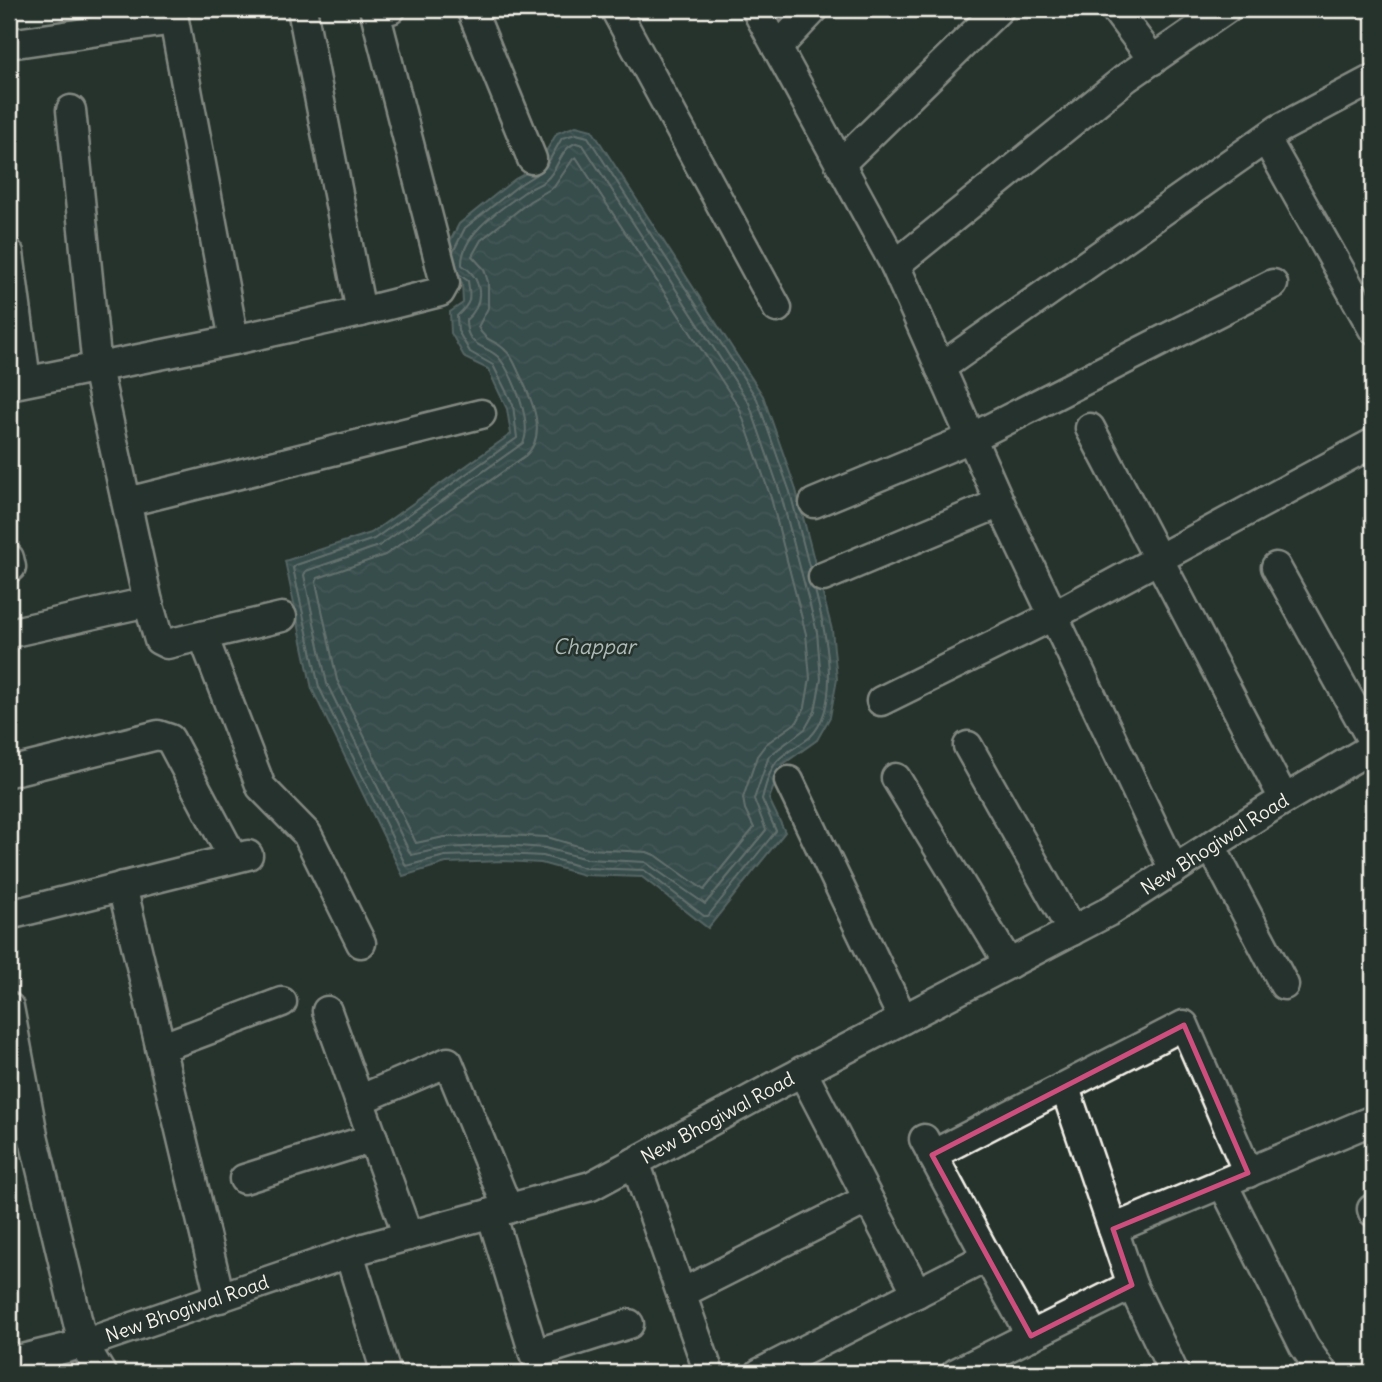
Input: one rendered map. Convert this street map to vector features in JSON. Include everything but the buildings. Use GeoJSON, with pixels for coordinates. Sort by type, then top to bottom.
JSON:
{"type":"FeatureCollection","features":[{"type":"Feature","properties":{"kind":"street"},"geometry":{"type":"LineString","coordinates":[[302,9],[361,312]]}},
{"type":"Feature","properties":{"kind":"street"},"geometry":{"type":"LineString","coordinates":[[9,253],[17,383],[234,340],[440,292],[445,283],[375,12],[391,9]]}},
{"type":"Feature","properties":{"kind":"street"},"geometry":{"type":"LineString","coordinates":[[471,9],[532,159]]}},
{"type":"Feature","properties":{"kind":"street"},"geometry":{"type":"LineString","coordinates":[[615,9],[777,309]]}},
{"type":"Feature","properties":{"kind":"street"},"geometry":{"type":"LineString","coordinates":[[755,9],[895,265],[1000,503],[1174,870]]}},
{"type":"Feature","properties":{"kind":"street"},"geometry":{"type":"LineString","coordinates":[[777,48],[814,9]]}},
{"type":"Feature","properties":{"kind":"street"},"geometry":{"type":"LineString","coordinates":[[839,164],[999,9]]}},
{"type":"Feature","properties":{"kind":"street"},"geometry":{"type":"LineString","coordinates":[[1115,9],[1153,60]]}},
{"type":"Feature","properties":{"kind":"street"},"geometry":{"type":"LineString","coordinates":[[895,265],[1126,79],[1226,9]]}},
{"type":"Feature","properties":{"kind":"street"},"geometry":{"type":"LineString","coordinates":[[9,44],[174,20],[234,340]]}},
{"type":"Feature","properties":{"kind":"street"},"geometry":{"type":"LineString","coordinates":[[940,368],[1266,139],[1373,79]]}},
{"type":"Feature","properties":{"kind":"street"},"geometry":{"type":"LineString","coordinates":[[71,110],[97,368],[148,602],[159,640],[163,643],[203,636],[282,617]]}},
{"type":"Feature","properties":{"kind":"street"},"geometry":{"type":"LineString","coordinates":[[1266,139],[1373,329]]}},
{"type":"Feature","properties":{"kind":"street"},"geometry":{"type":"LineString","coordinates":[[814,503],[971,438],[1273,284]]}},
{"type":"Feature","properties":{"kind":"street"},"geometry":{"type":"LineString","coordinates":[[127,502],[481,414]]}},
{"type":"Feature","properties":{"kind":"street"},"geometry":{"type":"LineString","coordinates":[[1090,428],[1284,799]]}},
{"type":"Feature","properties":{"kind":"street"},"geometry":{"type":"LineString","coordinates":[[881,701],[1054,616],[1373,443]]}},
{"type":"Feature","properties":{"kind":"street"},"geometry":{"type":"LineString","coordinates":[[823,578],[1000,503]]}},
{"type":"Feature","properties":{"kind":"street"},"geometry":{"type":"LineString","coordinates":[[1276,567],[1373,742]]}},
{"type":"Feature","properties":{"kind":"street"},"geometry":{"type":"LineString","coordinates":[[9,634],[148,602]]}},
{"type":"Feature","properties":{"kind":"street"},"geometry":{"type":"LineString","coordinates":[[203,636],[261,787],[307,834],[361,943]]}},
{"type":"Feature","properties":{"kind":"street"},"geometry":{"type":"LineString","coordinates":[[9,772],[158,735],[165,737],[170,739],[241,856],[9,915]]}},
{"type":"Feature","properties":{"kind":"street"},"geometry":{"type":"LineString","coordinates":[[968,746],[1072,931]]}},
{"type":"Feature","properties":{"kind":"street","name":"New Bhogiwal Road"},"geometry":{"type":"LineString","coordinates":[[9,1362],[83,1345],[349,1253],[591,1186],[1108,912],[1284,799],[1373,747]]}},
{"type":"Feature","properties":{"kind":"street"},"geometry":{"type":"LineString","coordinates":[[896,778],[1009,964]]}},
{"type":"Feature","properties":{"kind":"street"},"geometry":{"type":"LineString","coordinates":[[789,781],[903,1019]]}},
{"type":"Feature","properties":{"kind":"street"},"geometry":{"type":"LineString","coordinates":[[1211,846],[1284,985]]}},
{"type":"Feature","properties":{"kind":"street"},"geometry":{"type":"LineString","coordinates":[[122,886],[220,1298]]}},
{"type":"Feature","properties":{"kind":"street"},"geometry":{"type":"LineString","coordinates":[[160,1048],[282,1002]]}},
{"type":"Feature","properties":{"kind":"street"},"geometry":{"type":"LineString","coordinates":[[9,1007],[33,1135],[83,1345],[101,1373]]}},
{"type":"Feature","properties":{"kind":"street"},"geometry":{"type":"LineString","coordinates":[[327,1011],[408,1236]]}},
{"type":"Feature","properties":{"kind":"street"},"geometry":{"type":"LineString","coordinates":[[1031,1336],[928,1147],[1065,1088],[1184,1025],[1235,1178],[1304,1346],[1323,1373]]}},
{"type":"Feature","properties":{"kind":"street"},"geometry":{"type":"LineString","coordinates":[[359,1100],[448,1062],[499,1211],[534,1354],[629,1324]]}},
{"type":"Feature","properties":{"kind":"street"},"geometry":{"type":"LineString","coordinates":[[802,1072],[917,1293]]}},
{"type":"Feature","properties":{"kind":"street"},"geometry":{"type":"LineString","coordinates":[[1065,1088],[1132,1286],[1174,1373]]}},
{"type":"Feature","properties":{"kind":"street"},"geometry":{"type":"LineString","coordinates":[[1113,1229],[1373,1120]]}},
{"type":"Feature","properties":{"kind":"street"},"geometry":{"type":"LineString","coordinates":[[244,1179],[373,1138]]}},
{"type":"Feature","properties":{"kind":"street"},"geometry":{"type":"LineString","coordinates":[[635,1162],[709,1373]]}},
{"type":"Feature","properties":{"kind":"street"},"geometry":{"type":"LineString","coordinates":[[682,1293],[868,1199]]}},
{"type":"Feature","properties":{"kind":"street"},"geometry":{"type":"LineString","coordinates":[[349,1253],[386,1373]]}},
{"type":"Feature","properties":{"kind":"street"},"geometry":{"type":"LineString","coordinates":[[760,1373],[986,1257]]}},
{"type":"Feature","properties":{"kind":"street"},"geometry":{"type":"LineString","coordinates":[[956,1373],[1132,1286]]}},
{"type":"Feature","properties":{"kind":"highlighted area"},"geometry":{"type":"Polygon","coordinates":[[[1184,1025],[1248,1173],[1113,1229],[1132,1285],[1031,1336],[932,1155],[1184,1025]]]}},
{"type":"Feature","properties":{"kind":"water","name":"Chappar"},"geometry":{"type":"Polygon","coordinates":[[[576,126],[592,130],[763,396],[796,490],[832,630],[837,679],[830,717],[817,740],[782,765],[769,799],[785,832],[708,928],[642,877],[584,875],[541,863],[504,861],[446,863],[403,876],[312,689],[285,561],[371,533],[511,434],[507,409],[488,369],[465,358],[451,333],[450,312],[463,303],[462,283],[454,279],[446,249],[459,224],[515,179],[536,168],[557,133],[576,126]]]}}]}
